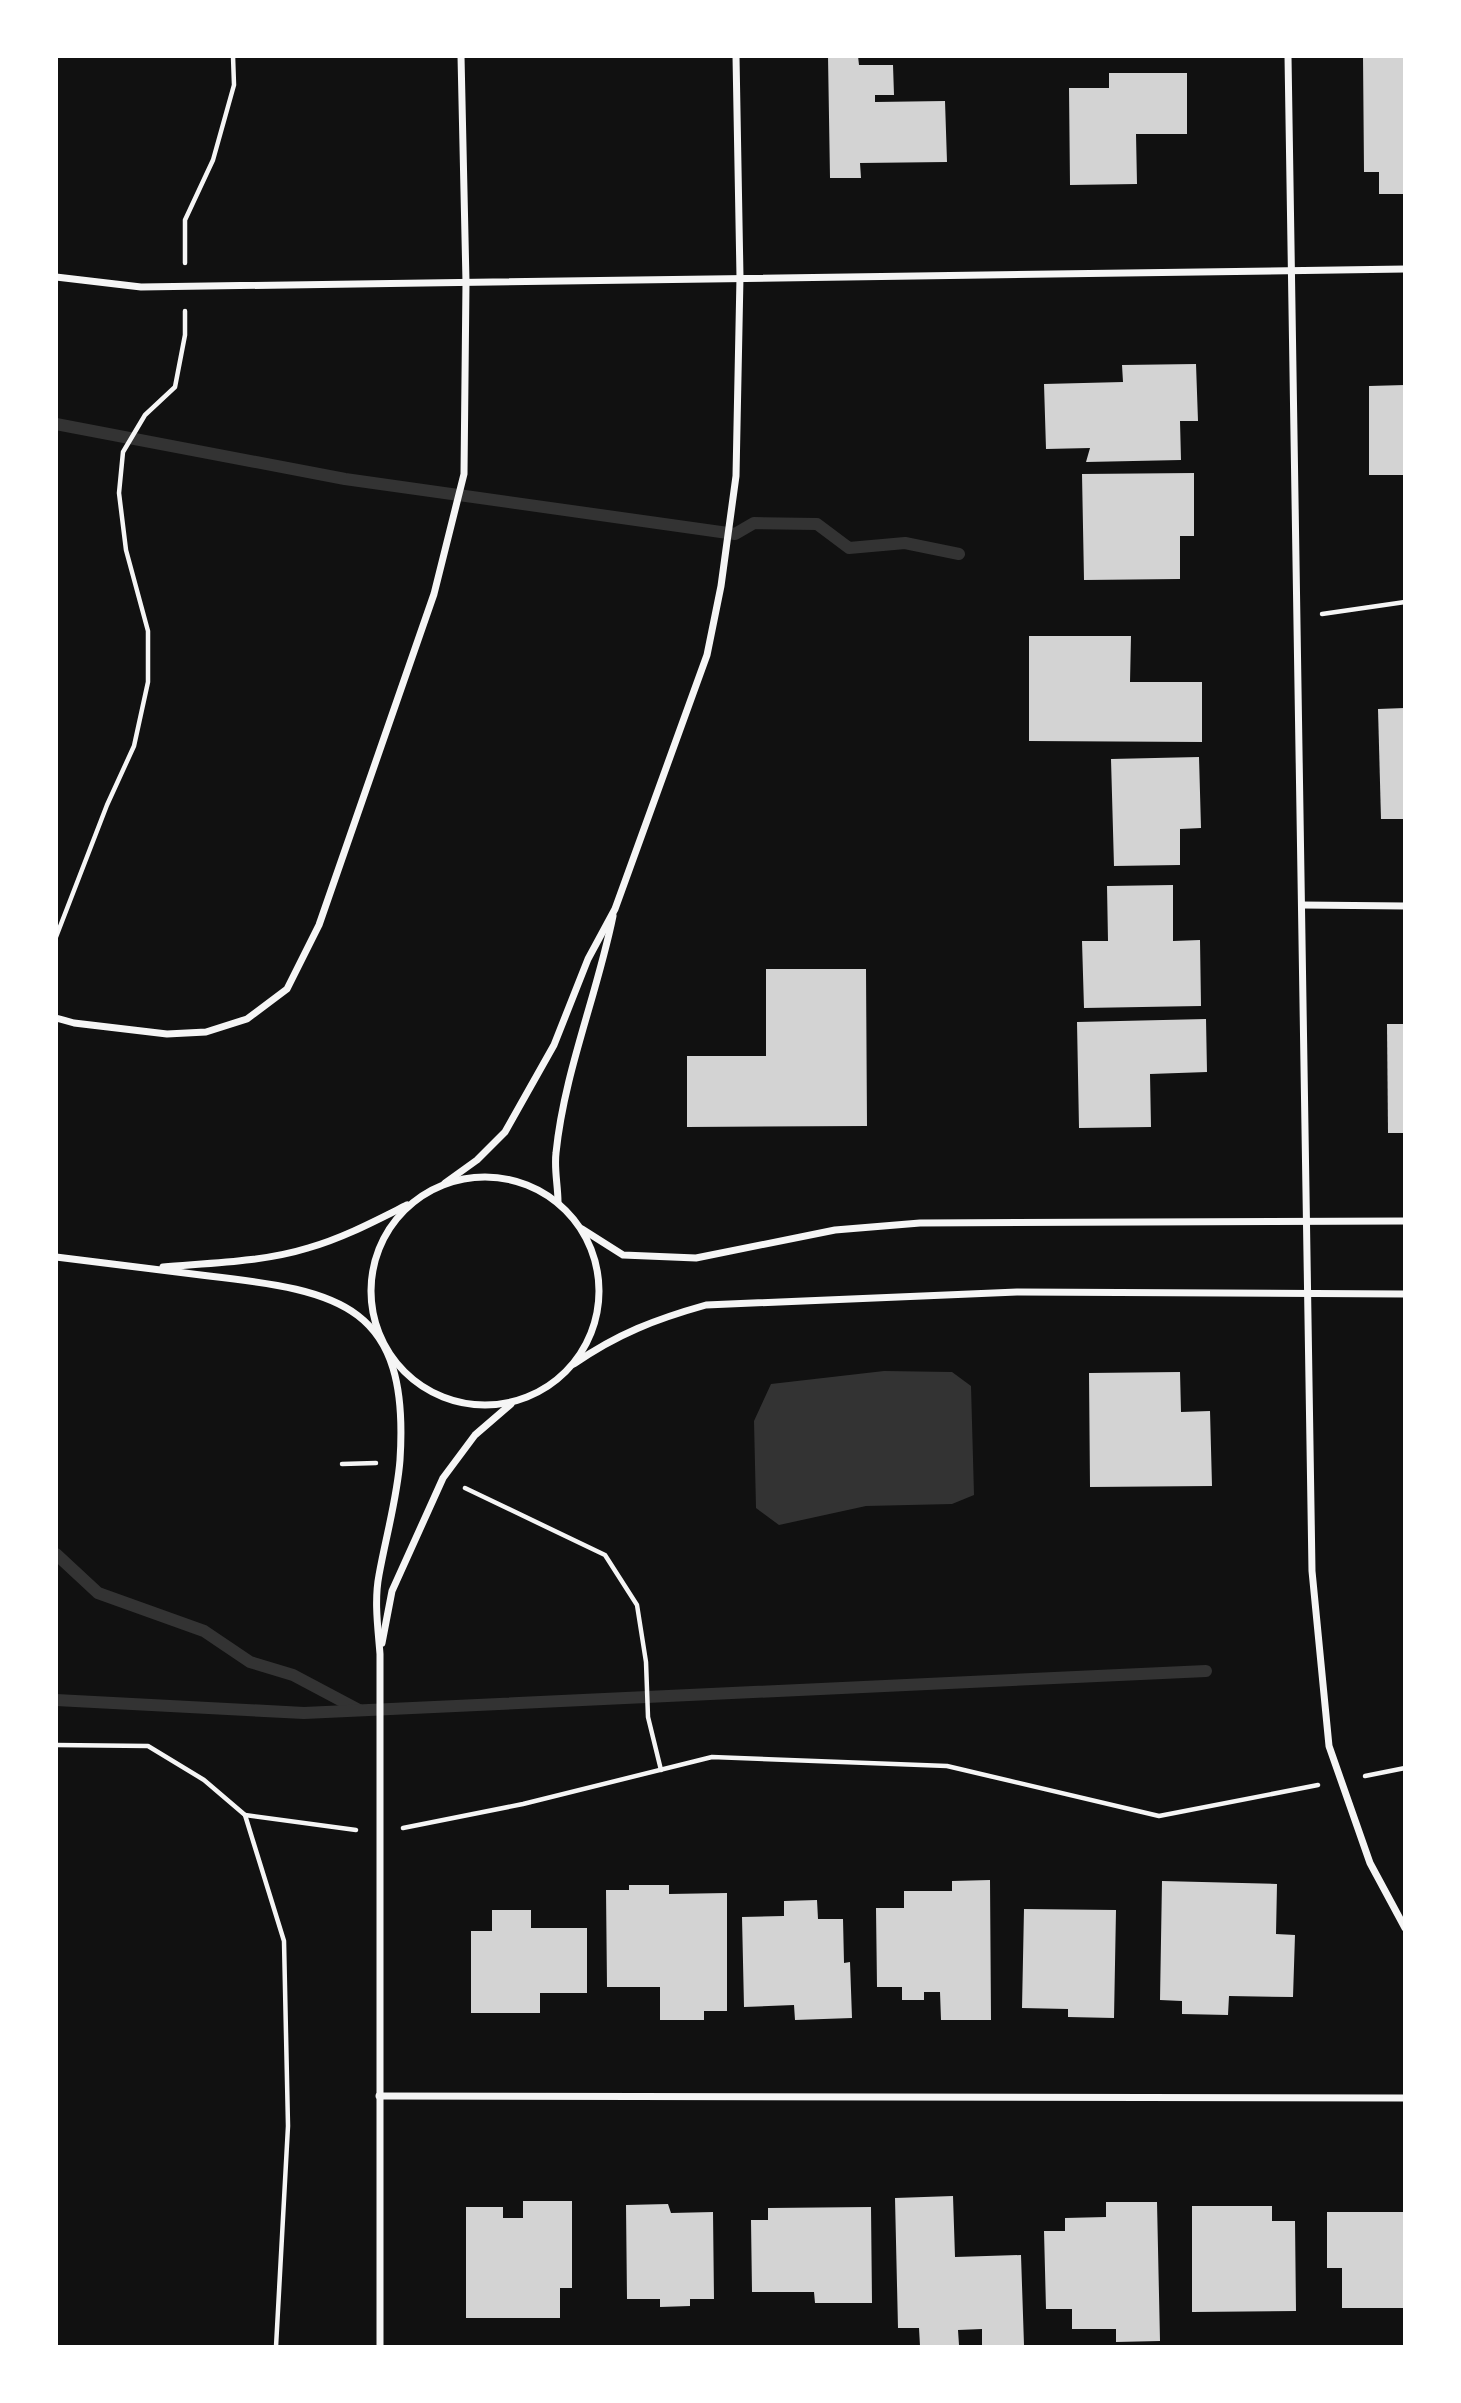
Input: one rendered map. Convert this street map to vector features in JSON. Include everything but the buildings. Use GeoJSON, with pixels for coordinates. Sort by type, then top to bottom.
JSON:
{"type":"FeatureCollection","features":[{"type":"Feature","properties":{"kind":"street"},"geometry":{"type":"LineString","coordinates":[[56,1018],[167,1034],[206,1032],[247,1019],[287,989],[319,925],[434,594],[464,474],[466,282],[461,56]]}},
{"type":"Feature","properties":{"kind":"street"},"geometry":{"type":"LineString","coordinates":[[56,1257],[152,1268],[307,1249],[359,1229],[445,1183],[477,1160],[505,1132],[554,1045],[589,959],[615,909],[707,656],[721,586],[736,476],[740,277],[736,56]]}},
{"type":"Feature","properties":{"kind":"street"},"geometry":{"type":"LineString","coordinates":[[1288,56],[1312,1571],[1329,1746],[1370,1863],[1405,1928]]}},
{"type":"Feature","properties":{"kind":"street"},"geometry":{"type":"LineString","coordinates":[[56,277],[141,287],[1405,268]]}},
{"type":"Feature","properties":{"kind":"street"},"geometry":{"type":"LineString","coordinates":[[1302,905],[1405,906]]}},
{"type":"Feature","properties":{"kind":"street"},"geometry":{"type":"LineString","coordinates":[[558,1202],[556,1155],[563,1110],[602,971],[615,909]]}},
{"type":"Feature","properties":{"kind":"street"},"geometry":{"type":"LineString","coordinates":[[445,1183],[484,1175],[524,1182],[558,1202],[582,1229],[606,1247],[623,1255],[696,1258],[835,1230],[920,1223],[1405,1221]]}},
{"type":"Feature","properties":{"kind":"street"},"geometry":{"type":"LineString","coordinates":[[380,2347],[380,1654],[376,1611],[379,1576],[400,1462],[400,1399],[372,1312],[372,1272],[386,1234],[411,1203]]}},
{"type":"Feature","properties":{"kind":"street"},"geometry":{"type":"LineString","coordinates":[[574,1364],[592,1333],[600,1298],[596,1261],[582,1229]]}},
{"type":"Feature","properties":{"kind":"street"},"geometry":{"type":"LineString","coordinates":[[102,1262],[274,1283],[324,1296],[351,1307],[412,1379],[443,1398],[478,1406],[514,1402],[547,1388],[574,1364],[611,1339],[660,1318],[706,1304],[1017,1292],[1405,1294]]}},
{"type":"Feature","properties":{"kind":"street"},"geometry":{"type":"LineString","coordinates":[[380,1654],[392,1591],[443,1478],[475,1435],[514,1402]]}},
{"type":"Feature","properties":{"kind":"street"},"geometry":{"type":"LineString","coordinates":[[379,2096],[1405,2098]]}},
{"type":"Feature","properties":{"kind":"path"},"geometry":{"type":"LineString","coordinates":[[56,937],[107,805],[135,747],[148,682],[148,631],[126,550],[119,493],[123,452],[145,415],[175,387],[185,335],[185,220],[213,160],[233,85],[233,56]]}},
{"type":"Feature","properties":{"kind":"path"},"geometry":{"type":"LineString","coordinates":[[1297,617],[1405,601]]}},
{"type":"Feature","properties":{"kind":"path"},"geometry":{"type":"LineString","coordinates":[[342,1464],[400,1462]]}},
{"type":"Feature","properties":{"kind":"path"},"geometry":{"type":"LineString","coordinates":[[443,1478],[605,1555],[637,1605],[646,1662],[648,1717],[661,1770]]}},
{"type":"Feature","properties":{"kind":"path"},"geometry":{"type":"LineString","coordinates":[[56,1745],[148,1746],[204,1780],[245,1815],[284,1941],[288,2126],[276,2347]]}},
{"type":"Feature","properties":{"kind":"path"},"geometry":{"type":"LineString","coordinates":[[245,1815],[379,1833],[523,1804],[712,1757],[947,1766],[1159,1816],[1405,1768]]}},
{"type":"Feature","properties":{"kind":"shaded area"},"geometry":{"type":"Polygon","coordinates":[[[884,1371],[952,1372],[971,1386],[974,1495],[952,1504],[866,1506],[779,1525],[756,1508],[754,1421],[771,1384],[884,1371]]]}},
{"type":"Feature","properties":{"kind":"waterway"},"geometry":{"type":"LineString","coordinates":[[56,424],[345,479],[735,534],[754,523],[817,524],[849,548],[905,543],[959,554]]}},
{"type":"Feature","properties":{"kind":"waterway"},"geometry":{"type":"LineString","coordinates":[[56,1554],[98,1593],[204,1631],[250,1662],[293,1675],[359,1710]]}},
{"type":"Feature","properties":{"kind":"waterway"},"geometry":{"type":"LineString","coordinates":[[56,1700],[304,1713],[1206,1671]]}}]}
